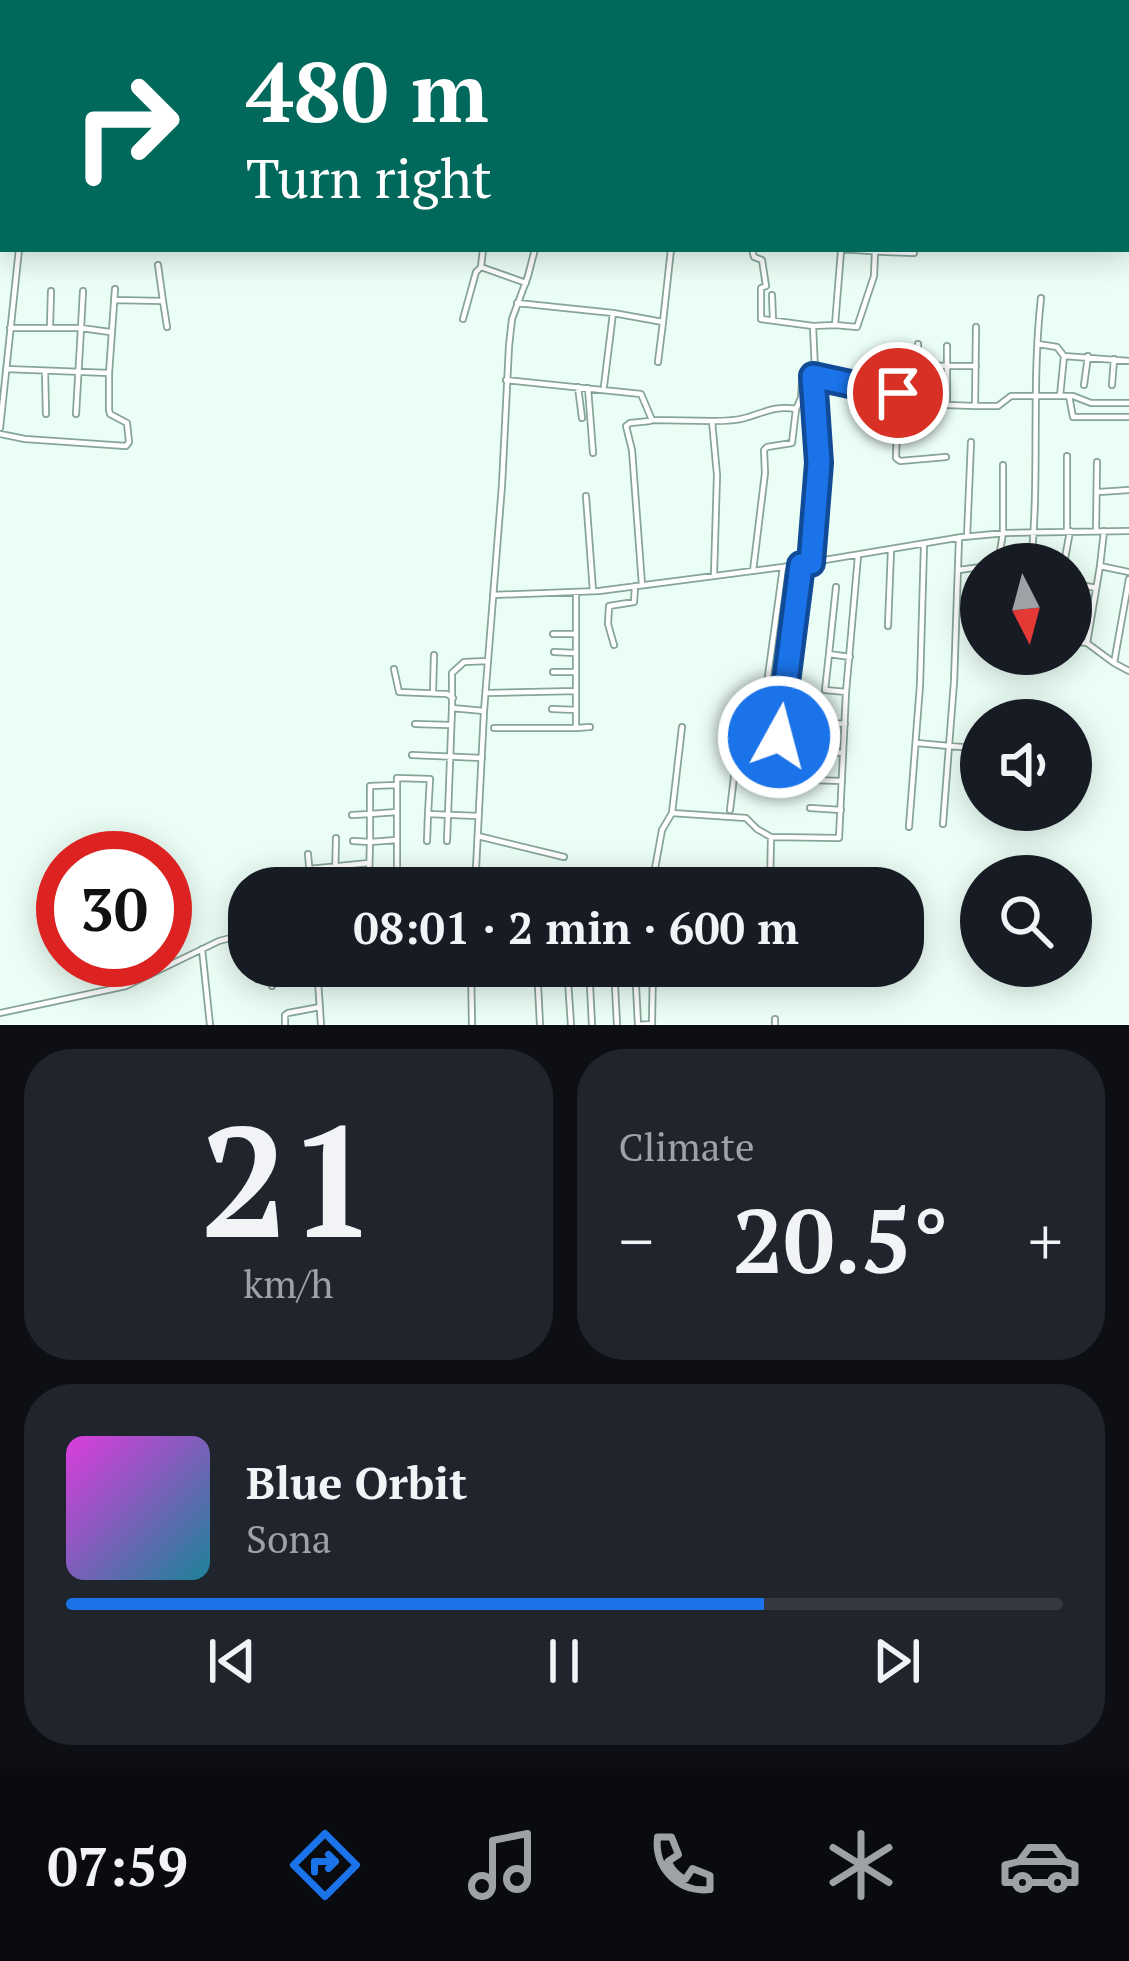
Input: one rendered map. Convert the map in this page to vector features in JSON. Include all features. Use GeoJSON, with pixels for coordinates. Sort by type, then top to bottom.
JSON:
{"type":"FeatureCollection","features":[{"type":"Feature","properties":{"kind":"street"},"geometry":{"type":"LineString","coordinates":[[19,252],[0,431],[25,439],[126,446],[127,423],[109,410],[115,289]]}},
{"type":"Feature","properties":{"kind":"street"},"geometry":{"type":"LineString","coordinates":[[463,319],[483,252]]}},
{"type":"Feature","properties":{"kind":"street"},"geometry":{"type":"LineString","coordinates":[[477,867],[506,380],[512,319],[535,252]]}},
{"type":"Feature","properties":{"kind":"street"},"geometry":{"type":"LineString","coordinates":[[658,362],[671,252]]}},
{"type":"Feature","properties":{"kind":"street"},"geometry":{"type":"LineString","coordinates":[[753,252],[765,266],[761,319],[857,327],[874,275],[875,252]]}},
{"type":"Feature","properties":{"kind":"street"},"geometry":{"type":"LineString","coordinates":[[835,325],[841,252]]}},
{"type":"Feature","properties":{"kind":"street"},"geometry":{"type":"LineString","coordinates":[[158,265],[166,327]]}},
{"type":"Feature","properties":{"kind":"street"},"geometry":{"type":"LineString","coordinates":[[481,267],[526,283]]}},
{"type":"Feature","properties":{"kind":"street"},"geometry":{"type":"LineString","coordinates":[[50,327],[51,291]]}},
{"type":"Feature","properties":{"kind":"street"},"geometry":{"type":"LineString","coordinates":[[76,414],[83,291]]}},
{"type":"Feature","properties":{"kind":"street"},"geometry":{"type":"LineString","coordinates":[[772,295],[773,320]]}},
{"type":"Feature","properties":{"kind":"street"},"geometry":{"type":"LineString","coordinates":[[1033,543],[1041,298]]}},
{"type":"Feature","properties":{"kind":"street"},"geometry":{"type":"LineString","coordinates":[[114,300],[163,302]]}},
{"type":"Feature","properties":{"kind":"street"},"geometry":{"type":"LineString","coordinates":[[517,303],[663,322]]}},
{"type":"Feature","properties":{"kind":"street"},"geometry":{"type":"LineString","coordinates":[[604,386],[613,313]]}},
{"type":"Feature","properties":{"kind":"street"},"geometry":{"type":"LineString","coordinates":[[811,563],[819,463],[813,326]]}},
{"type":"Feature","properties":{"kind":"street"},"geometry":{"type":"LineString","coordinates":[[975,406],[976,327]]}},
{"type":"Feature","properties":{"kind":"street"},"geometry":{"type":"LineString","coordinates":[[10,328],[112,333]]}},
{"type":"Feature","properties":{"kind":"street"},"geometry":{"type":"LineString","coordinates":[[918,344],[918,404],[930,405]]}},
{"type":"Feature","properties":{"kind":"street"},"geometry":{"type":"LineString","coordinates":[[1036,344],[1058,347],[1064,356],[1060,396]]}},
{"type":"Feature","properties":{"kind":"street"},"geometry":{"type":"LineString","coordinates":[[947,346],[946,405],[998,406],[1008,396],[1129,403]]}},
{"type":"Feature","properties":{"kind":"street"},"geometry":{"type":"LineString","coordinates":[[1064,356],[1129,361]]}},
{"type":"Feature","properties":{"kind":"street"},"geometry":{"type":"LineString","coordinates":[[1084,385],[1088,356]]}},
{"type":"Feature","properties":{"kind":"street"},"geometry":{"type":"LineString","coordinates":[[1112,385],[1114,359]]}},
{"type":"Feature","properties":{"kind":"street"},"geometry":{"type":"LineString","coordinates":[[884,386],[889,364],[976,366]]}},
{"type":"Feature","properties":{"kind":"street"},"geometry":{"type":"LineString","coordinates":[[6,369],[109,373]]}},
{"type":"Feature","properties":{"kind":"street"},"geometry":{"type":"LineString","coordinates":[[45,370],[46,414]]}},
{"type":"Feature","properties":{"kind":"street"},"geometry":{"type":"LineString","coordinates":[[753,571],[764,450],[791,443],[802,381],[813,378],[893,387],[898,393],[898,460],[946,457]]}},
{"type":"Feature","properties":{"kind":"street"},"geometry":{"type":"LineString","coordinates":[[506,380],[640,394],[652,420]]}},
{"type":"Feature","properties":{"kind":"street"},"geometry":{"type":"LineString","coordinates":[[578,387],[582,418]]}},
{"type":"Feature","properties":{"kind":"street"},"geometry":{"type":"LineString","coordinates":[[588,388],[593,453]]}},
{"type":"Feature","properties":{"kind":"street"},"geometry":{"type":"LineString","coordinates":[[1069,396],[1073,417],[1129,417]]}},
{"type":"Feature","properties":{"kind":"street"},"geometry":{"type":"LineString","coordinates":[[614,645],[609,606],[634,602],[639,586],[632,450],[626,426],[652,420],[739,420],[764,410],[796,409]]}},
{"type":"Feature","properties":{"kind":"street"},"geometry":{"type":"LineString","coordinates":[[712,422],[718,475],[714,576]]}},
{"type":"Feature","properties":{"kind":"street"},"geometry":{"type":"LineString","coordinates":[[943,824],[971,442]]}},
{"type":"Feature","properties":{"kind":"street"},"geometry":{"type":"LineString","coordinates":[[1067,456],[1067,543]]}},
{"type":"Feature","properties":{"kind":"street"},"geometry":{"type":"LineString","coordinates":[[1092,612],[1100,566],[1096,462]]}},
{"type":"Feature","properties":{"kind":"street"},"geometry":{"type":"LineString","coordinates":[[1001,543],[1003,465]]}},
{"type":"Feature","properties":{"kind":"street"},"geometry":{"type":"LineString","coordinates":[[1097,492],[1129,490]]}},
{"type":"Feature","properties":{"kind":"street"},"geometry":{"type":"LineString","coordinates":[[586,496],[593,591]]}},
{"type":"Feature","properties":{"kind":"street"},"geometry":{"type":"LineString","coordinates":[[493,596],[639,586],[963,537],[1129,531]]}},
{"type":"Feature","properties":{"kind":"street"},"geometry":{"type":"LineString","coordinates":[[909,827],[924,544]]}},
{"type":"Feature","properties":{"kind":"street"},"geometry":{"type":"LineString","coordinates":[[888,626],[891,550]]}},
{"type":"Feature","properties":{"kind":"street"},"geometry":{"type":"LineString","coordinates":[[672,813],[740,816],[771,837],[839,838],[858,556]]}},
{"type":"Feature","properties":{"kind":"street"},"geometry":{"type":"LineString","coordinates":[[779,737],[801,565]]}},
{"type":"Feature","properties":{"kind":"street"},"geometry":{"type":"LineString","coordinates":[[1100,566],[1129,575],[1114,663]]}},
{"type":"Feature","properties":{"kind":"street"},"geometry":{"type":"LineString","coordinates":[[736,758],[753,759],[762,750],[761,727],[783,567]]}},
{"type":"Feature","properties":{"kind":"street"},"geometry":{"type":"LineString","coordinates":[[836,587],[825,690],[846,692]]}},
{"type":"Feature","properties":{"kind":"street"},"geometry":{"type":"LineString","coordinates":[[1092,587],[1096,588]]}},
{"type":"Feature","properties":{"kind":"street"},"geometry":{"type":"LineString","coordinates":[[576,592],[576,728]]}},
{"type":"Feature","properties":{"kind":"street"},"geometry":{"type":"LineString","coordinates":[[553,634],[576,634]]}},
{"type":"Feature","properties":{"kind":"street"},"geometry":{"type":"LineString","coordinates":[[1092,647],[1129,670]]}},
{"type":"Feature","properties":{"kind":"street"},"geometry":{"type":"LineString","coordinates":[[554,652],[576,653]]}},
{"type":"Feature","properties":{"kind":"street"},"geometry":{"type":"LineString","coordinates":[[830,654],[850,657]]}},
{"type":"Feature","properties":{"kind":"street"},"geometry":{"type":"LineString","coordinates":[[433,692],[434,655]]}},
{"type":"Feature","properties":{"kind":"street"},"geometry":{"type":"LineString","coordinates":[[447,841],[452,673],[464,662],[488,661]]}},
{"type":"Feature","properties":{"kind":"street"},"geometry":{"type":"LineString","coordinates":[[394,669],[399,692],[433,692],[453,698]]}},
{"type":"Feature","properties":{"kind":"street"},"geometry":{"type":"LineString","coordinates":[[553,672],[576,672]]}},
{"type":"Feature","properties":{"kind":"street"},"geometry":{"type":"LineString","coordinates":[[485,692],[576,691]]}},
{"type":"Feature","properties":{"kind":"street"},"geometry":{"type":"LineString","coordinates":[[452,708],[484,711]]}},
{"type":"Feature","properties":{"kind":"street"},"geometry":{"type":"LineString","coordinates":[[552,709],[576,710]]}},
{"type":"Feature","properties":{"kind":"street"},"geometry":{"type":"LineString","coordinates":[[820,722],[845,724]]}},
{"type":"Feature","properties":{"kind":"street"},"geometry":{"type":"LineString","coordinates":[[415,724],[449,725]]}},
{"type":"Feature","properties":{"kind":"street"},"geometry":{"type":"LineString","coordinates":[[494,728],[590,727]]}},
{"type":"Feature","properties":{"kind":"street"},"geometry":{"type":"LineString","coordinates":[[655,867],[662,830],[672,813],[682,727]]}},
{"type":"Feature","properties":{"kind":"street"},"geometry":{"type":"LineString","coordinates":[[730,810],[739,735]]}},
{"type":"Feature","properties":{"kind":"street"},"geometry":{"type":"LineString","coordinates":[[916,743],[960,747]]}},
{"type":"Feature","properties":{"kind":"street"},"geometry":{"type":"LineString","coordinates":[[817,751],[843,753]]}},
{"type":"Feature","properties":{"kind":"street"},"geometry":{"type":"LineString","coordinates":[[412,754],[482,758]]}},
{"type":"Feature","properties":{"kind":"street"},"geometry":{"type":"LineString","coordinates":[[397,867],[397,778],[430,778],[427,841]]}},
{"type":"Feature","properties":{"kind":"street"},"geometry":{"type":"LineString","coordinates":[[812,780],[842,781]]}},
{"type":"Feature","properties":{"kind":"street"},"geometry":{"type":"LineString","coordinates":[[369,867],[370,786],[397,785]]}},
{"type":"Feature","properties":{"kind":"street"},"geometry":{"type":"LineString","coordinates":[[810,808],[841,810]]}},
{"type":"Feature","properties":{"kind":"street"},"geometry":{"type":"LineString","coordinates":[[352,814],[397,812]]}},
{"type":"Feature","properties":{"kind":"street"},"geometry":{"type":"LineString","coordinates":[[428,814],[479,817]]}},
{"type":"Feature","properties":{"kind":"street"},"geometry":{"type":"LineString","coordinates":[[478,836],[564,856]]}},
{"type":"Feature","properties":{"kind":"street"},"geometry":{"type":"LineString","coordinates":[[770,867],[771,837]]}},
{"type":"Feature","properties":{"kind":"street"},"geometry":{"type":"LineString","coordinates":[[336,838],[336,867],[369,863]]}},
{"type":"Feature","properties":{"kind":"street"},"geometry":{"type":"LineString","coordinates":[[353,842],[397,840]]}},
{"type":"Feature","properties":{"kind":"street"},"geometry":{"type":"LineString","coordinates":[[308,854],[309,867]]}},
{"type":"Feature","properties":{"kind":"street"},"geometry":{"type":"LineString","coordinates":[[0,1013],[126,986],[228,939]]}},
{"type":"Feature","properties":{"kind":"street"},"geometry":{"type":"LineString","coordinates":[[202,950],[210,1025]]}},
{"type":"Feature","properties":{"kind":"street"},"geometry":{"type":"LineString","coordinates":[[319,987],[321,1025]]}},
{"type":"Feature","properties":{"kind":"street"},"geometry":{"type":"LineString","coordinates":[[471,987],[472,1025]]}},
{"type":"Feature","properties":{"kind":"street"},"geometry":{"type":"LineString","coordinates":[[538,987],[540,1025]]}},
{"type":"Feature","properties":{"kind":"street"},"geometry":{"type":"LineString","coordinates":[[569,987],[571,1025]]}},
{"type":"Feature","properties":{"kind":"street"},"geometry":{"type":"LineString","coordinates":[[590,987],[592,1025]]}},
{"type":"Feature","properties":{"kind":"street"},"geometry":{"type":"LineString","coordinates":[[615,987],[617,1025]]}},
{"type":"Feature","properties":{"kind":"street"},"geometry":{"type":"LineString","coordinates":[[637,987],[638,1025],[652,1024],[653,987]]}},
{"type":"Feature","properties":{"kind":"street"},"geometry":{"type":"LineString","coordinates":[[285,1025],[288,1013],[320,1007]]}},
{"type":"Feature","properties":{"kind":"route"},"geometry":{"type":"LineString","coordinates":[[779,737],[801,565],[811,563],[815,528],[819,463],[813,376],[893,387],[898,393]]}}]}
